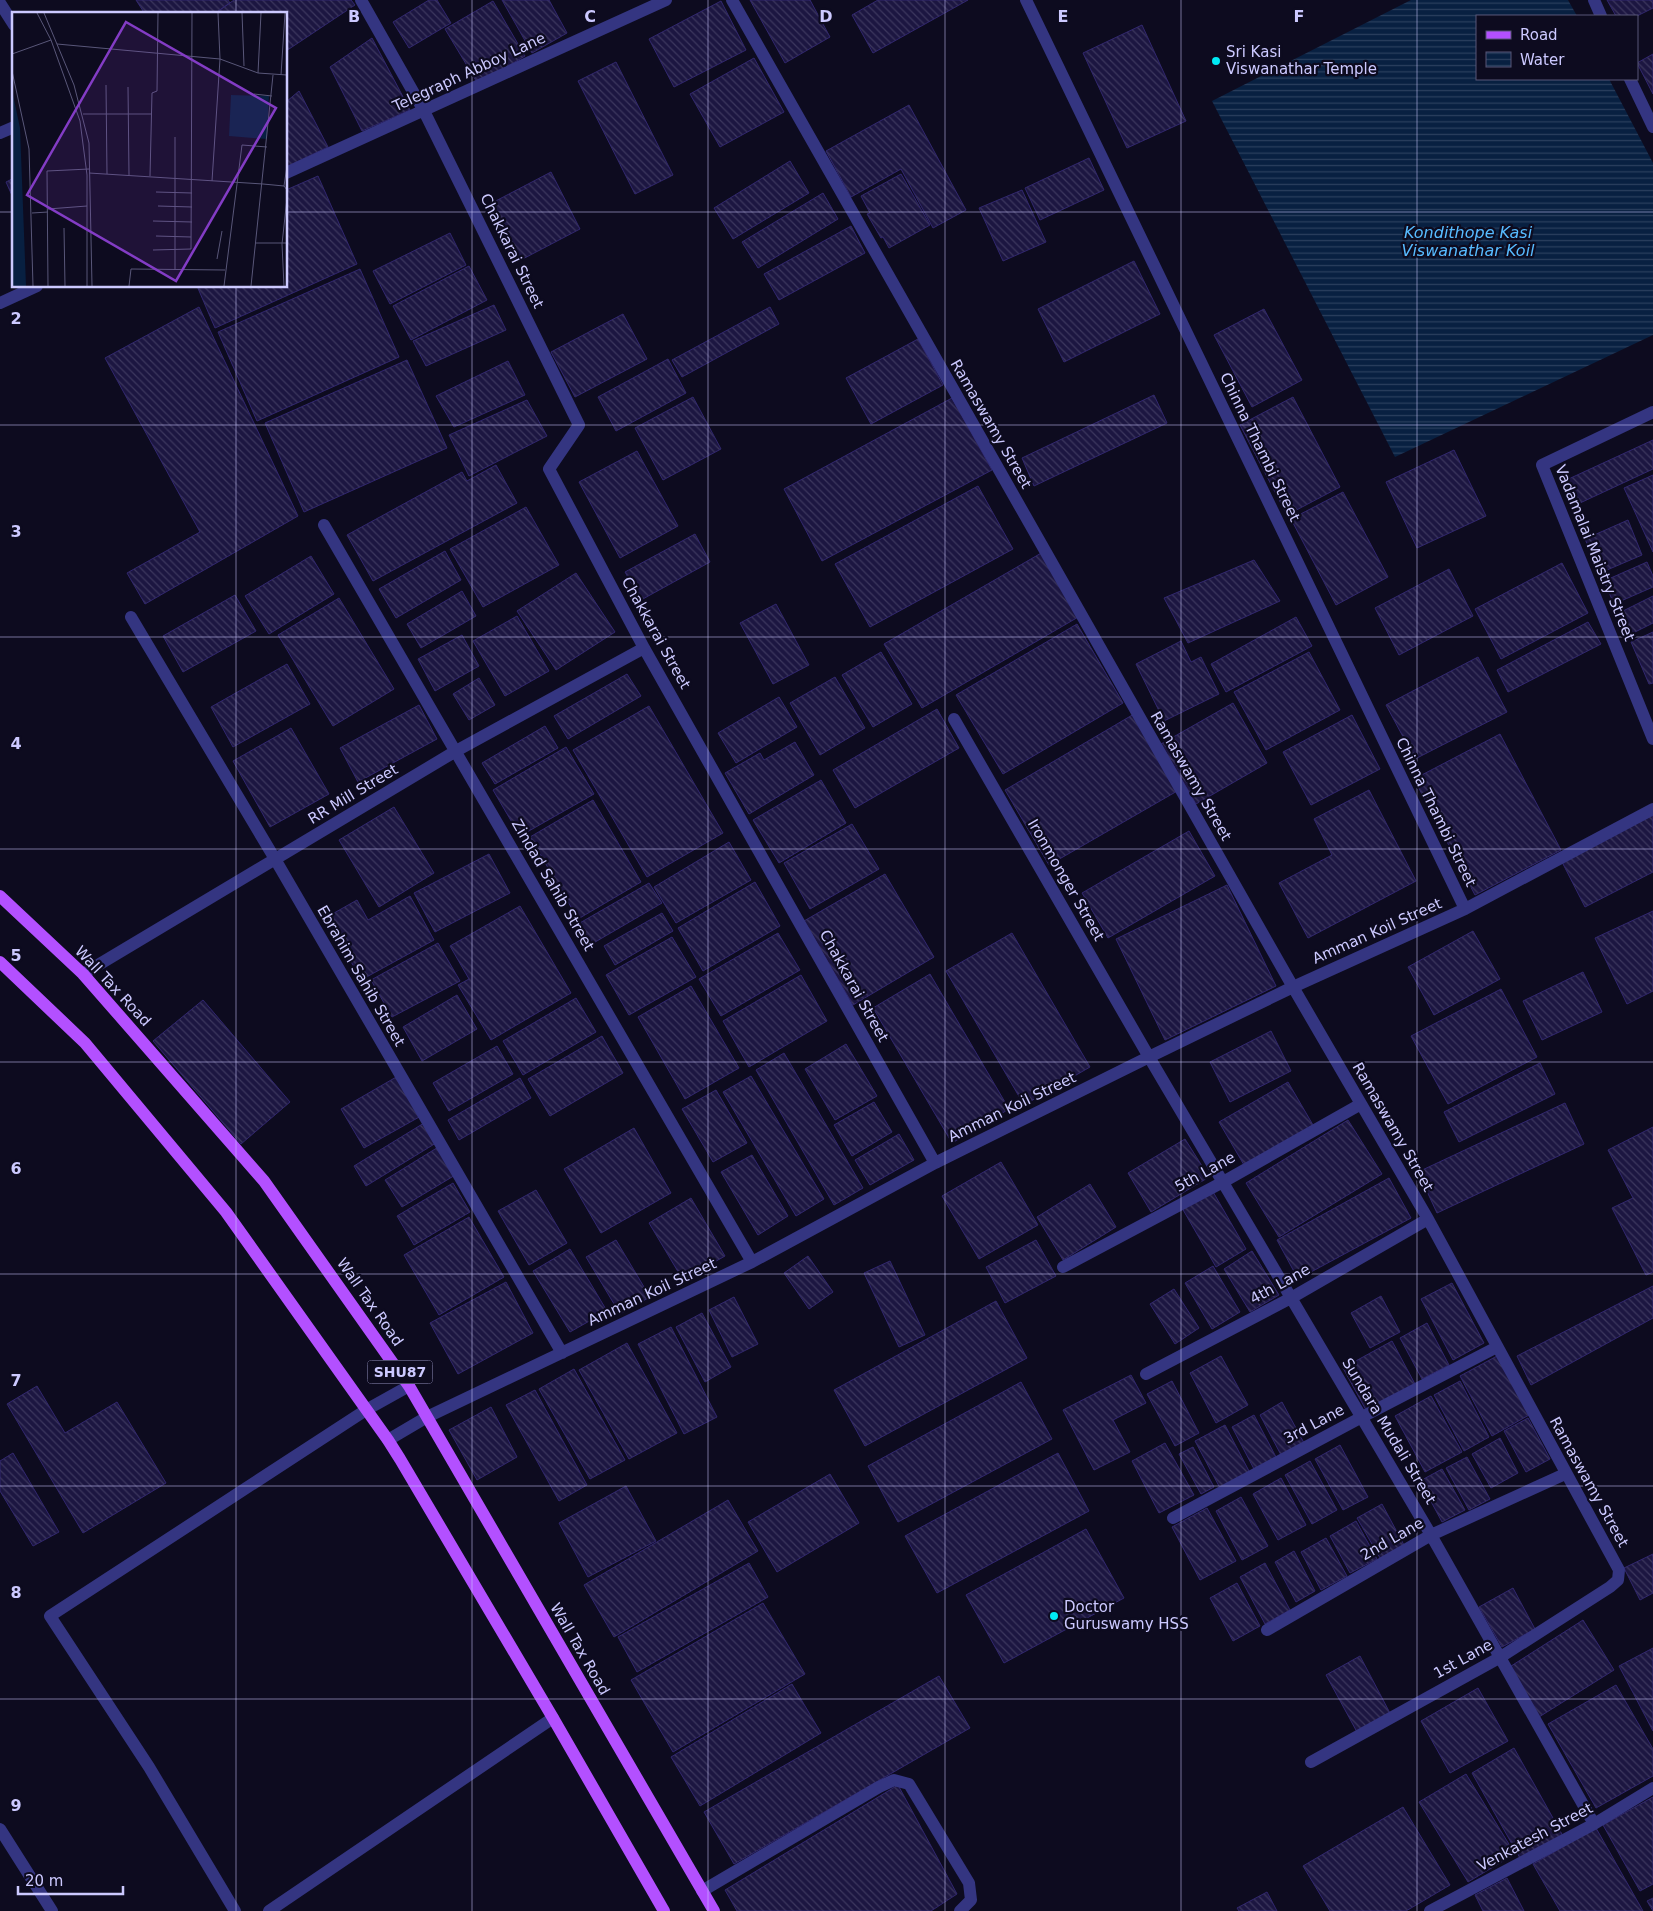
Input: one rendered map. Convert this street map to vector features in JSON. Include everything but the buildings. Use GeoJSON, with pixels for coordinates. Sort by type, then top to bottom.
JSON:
{"type":"FeatureCollection","features":[{"type":"Feature","properties":{"kind":"main road","name":"Wall Tax Road"},"geometry":{"type":"LineString","coordinates":[[0,896],[83,974],[264,1181],[409,1386],[714,1911]]}},
{"type":"Feature","properties":{"kind":"main road","name":"SHU87"},"geometry":{"type":"LineString","coordinates":[[0,962],[85,1043],[226,1212],[388,1440],[554,1718],[664,1911]]}},
{"type":"Feature","properties":{"kind":"street"},"geometry":{"type":"LineString","coordinates":[[362,0],[424,111]]}},
{"type":"Feature","properties":{"kind":"street","name":"Telegraph Abboy Lane"},"geometry":{"type":"LineString","coordinates":[[288,172],[666,0]]}},
{"type":"Feature","properties":{"kind":"street","name":"Ramaswamy Street"},"geometry":{"type":"LineString","coordinates":[[732,0],[1293,987],[1428,1219],[1565,1474],[1619,1570]]}},
{"type":"Feature","properties":{"kind":"street","name":"Chinna Thambi Street"},"geometry":{"type":"LineString","coordinates":[[1026,0],[1465,909]]}},
{"type":"Feature","properties":{"kind":"street"},"geometry":{"type":"LineString","coordinates":[[1594,0],[1602,15]]}},
{"type":"Feature","properties":{"kind":"street"},"geometry":{"type":"LineString","coordinates":[[0,3],[12,21]]}},
{"type":"Feature","properties":{"kind":"street"},"geometry":{"type":"LineString","coordinates":[[1630,80],[1653,127]]}},
{"type":"Feature","properties":{"kind":"street","name":"Chakkarai Street"},"geometry":{"type":"LineString","coordinates":[[424,111],[579,425],[549,469],[644,648],[935,1163]]}},
{"type":"Feature","properties":{"kind":"street"},"geometry":{"type":"LineString","coordinates":[[0,133],[12,128]]}},
{"type":"Feature","properties":{"kind":"street"},"geometry":{"type":"LineString","coordinates":[[0,303],[33,288]]}},
{"type":"Feature","properties":{"kind":"street","name":"Vadamalai Maistry Street"},"geometry":{"type":"LineString","coordinates":[[1653,412],[1542,465],[1653,740]]}},
{"type":"Feature","properties":{"kind":"street","name":"Zindad Sahib Street"},"geometry":{"type":"LineString","coordinates":[[324,525],[752,1262]]}},
{"type":"Feature","properties":{"kind":"street","name":"Ebrahim Sahib Street"},"geometry":{"type":"LineString","coordinates":[[132,617],[562,1353]]}},
{"type":"Feature","properties":{"kind":"street","name":"RR Mill Street"},"geometry":{"type":"LineString","coordinates":[[83,974],[456,751],[644,648]]}},
{"type":"Feature","properties":{"kind":"street","name":"Ironmonger Street"},"geometry":{"type":"LineString","coordinates":[[954,719],[1150,1057]]}},
{"type":"Feature","properties":{"kind":"street","name":"Amman Koil Street"},"geometry":{"type":"LineString","coordinates":[[388,1440],[427,1417],[752,1262],[935,1163],[1293,987],[1465,909],[1653,809]]}},
{"type":"Feature","properties":{"kind":"street","name":"Sundara Mudali Street"},"geometry":{"type":"LineString","coordinates":[[1150,1057],[1431,1535],[1594,1824]]}},
{"type":"Feature","properties":{"kind":"street","name":"5th Lane"},"geometry":{"type":"LineString","coordinates":[[1063,1267],[1223,1182],[1361,1104]]}},
{"type":"Feature","properties":{"kind":"street","name":"4th Lane"},"geometry":{"type":"LineString","coordinates":[[1146,1374],[1291,1298],[1428,1219]]}},
{"type":"Feature","properties":{"kind":"street","name":"3rd Lane"},"geometry":{"type":"LineString","coordinates":[[1173,1518],[1362,1417],[1497,1348]]}},
{"type":"Feature","properties":{"kind":"street"},"geometry":{"type":"LineString","coordinates":[[235,1911],[150,1767],[50,1616],[366,1410],[409,1386]]}},
{"type":"Feature","properties":{"kind":"street","name":"2nd Lane"},"geometry":{"type":"LineString","coordinates":[[1267,1630],[1431,1535],[1565,1474]]}},
{"type":"Feature","properties":{"kind":"street","name":"1st Lane"},"geometry":{"type":"LineString","coordinates":[[1311,1762],[1499,1658],[1610,1587],[1618,1580],[1619,1570]]}},
{"type":"Feature","properties":{"kind":"street"},"geometry":{"type":"LineString","coordinates":[[269,1911],[554,1718]]}},
{"type":"Feature","properties":{"kind":"street"},"geometry":{"type":"LineString","coordinates":[[702,1891],[894,1780],[909,1784],[969,1883],[971,1900],[960,1911]]}},
{"type":"Feature","properties":{"kind":"street","name":"Venkatesh Street"},"geometry":{"type":"LineString","coordinates":[[1430,1911],[1594,1824],[1653,1788]]}},
{"type":"Feature","properties":{"kind":"street"},"geometry":{"type":"LineString","coordinates":[[0,1829],[52,1911]]}},
{"type":"Feature","properties":{"kind":"water","name":"Kondithope Kasi Viswanathar Koil"},"geometry":{"type":"Polygon","coordinates":[[[1411,0],[1568,0],[1576,15],[1476,15],[1476,80],[1610,80],[1653,163],[1653,335],[1395,457],[1212,101],[1411,0]]]}},
{"type":"Feature","properties":{"kind":"place","name":"Sri Kasi Viswanathar Temple"},"geometry":{"type":"Point","coordinates":[1216,61]}},
{"type":"Feature","properties":{"kind":"place","name":"Doctor Guruswamy HSS"},"geometry":{"type":"Point","coordinates":[1054,1616]}}]}
